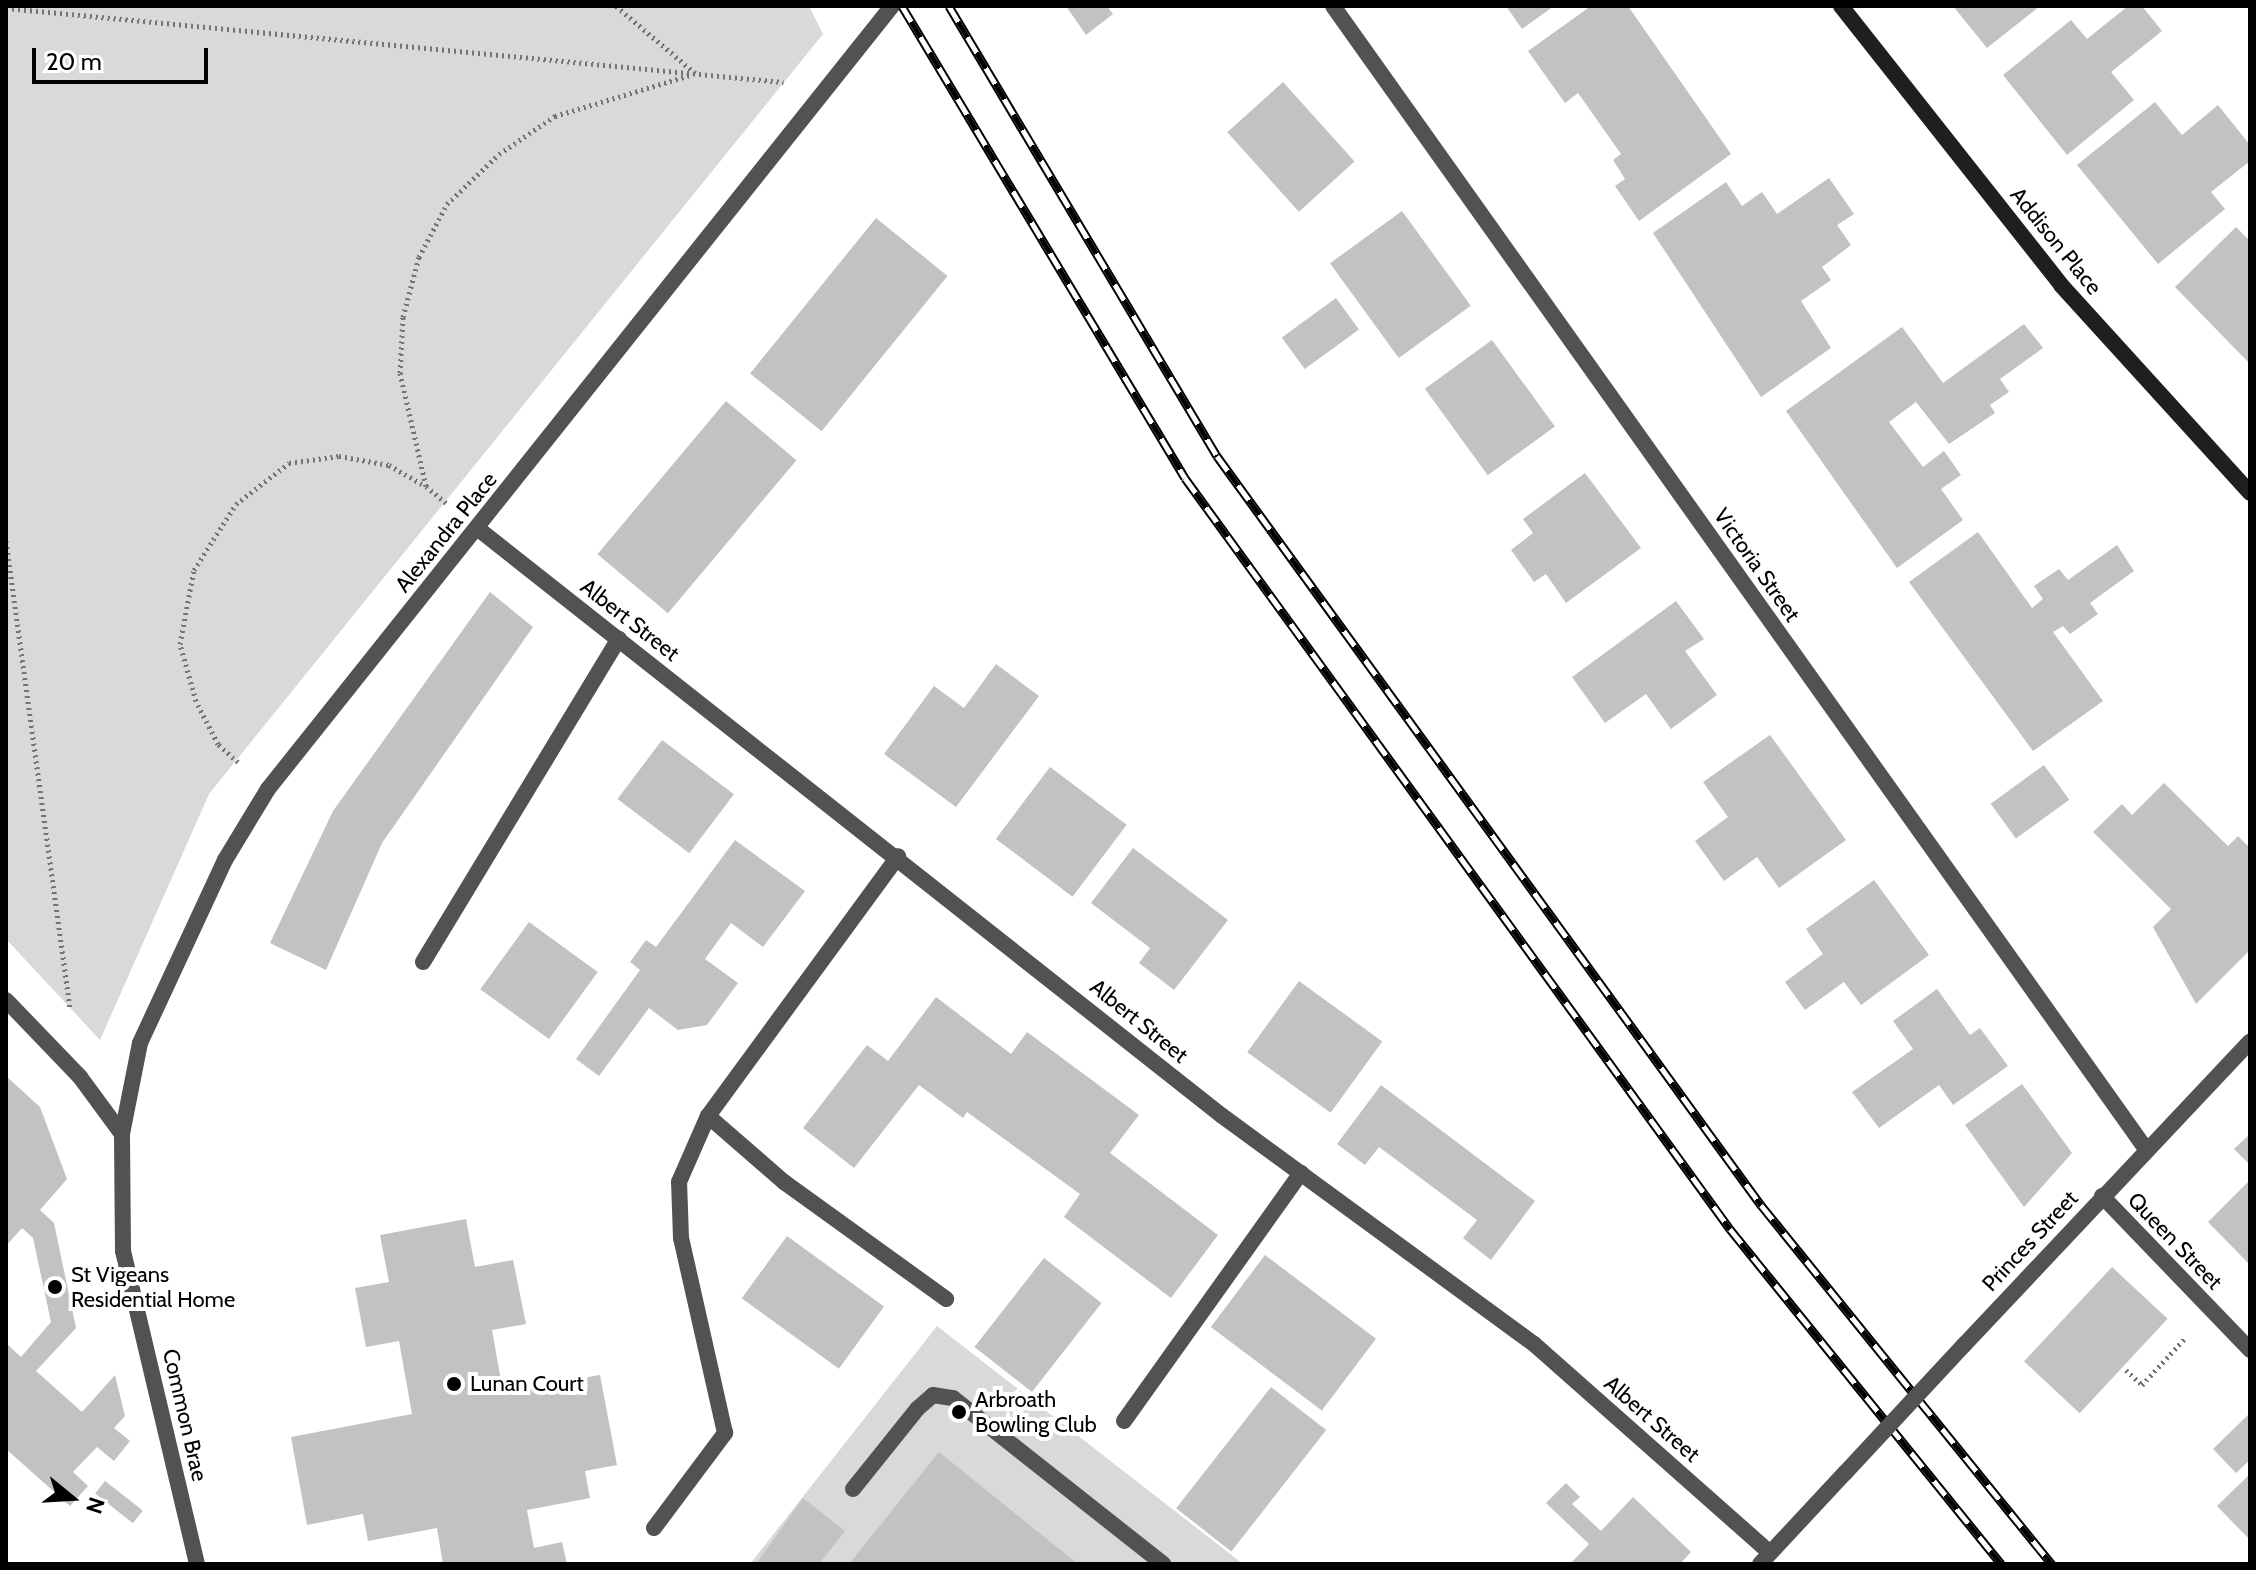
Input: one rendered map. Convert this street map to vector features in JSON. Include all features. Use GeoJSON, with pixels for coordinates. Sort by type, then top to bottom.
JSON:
{"type":"FeatureCollection","features":[{"type":"Feature","properties":{"kind":"main road","name":"Addison Place"},"geometry":{"type":"LineString","coordinates":[[1841,6],[2061,285],[2250,493]]}},
{"type":"Feature","properties":{"kind":"street","name":"Alexandra Place"},"geometry":{"type":"LineString","coordinates":[[122,1134],[140,1043],[225,860],[268,789],[892,6]]}},
{"type":"Feature","properties":{"kind":"street","name":"Victoria Street"},"geometry":{"type":"LineString","coordinates":[[1333,6],[2146,1149]]}},
{"type":"Feature","properties":{"kind":"street","name":"Albert Street"},"geometry":{"type":"LineString","coordinates":[[477,528],[1301,1173],[1534,1344],[1765,1558]]}},
{"type":"Feature","properties":{"kind":"street"},"geometry":{"type":"LineString","coordinates":[[423,962],[619,639]]}},
{"type":"Feature","properties":{"kind":"street"},"geometry":{"type":"LineString","coordinates":[[654,1528],[725,1433],[681,1238],[679,1182],[708,1116],[898,856]]}},
{"type":"Feature","properties":{"kind":"street"},"geometry":{"type":"LineString","coordinates":[[6,1000],[80,1077],[122,1134]]}},
{"type":"Feature","properties":{"kind":"street","name":"Princes Street"},"geometry":{"type":"LineString","coordinates":[[1765,1558],[2146,1149],[2250,1042]]}},
{"type":"Feature","properties":{"kind":"street"},"geometry":{"type":"LineString","coordinates":[[708,1116],[784,1182],[946,1299]]}},
{"type":"Feature","properties":{"kind":"street","name":"Common Brae"},"geometry":{"type":"LineString","coordinates":[[122,1134],[123,1251],[197,1564]]}},
{"type":"Feature","properties":{"kind":"street"},"geometry":{"type":"LineString","coordinates":[[1124,1421],[1301,1173]]}},
{"type":"Feature","properties":{"kind":"street","name":"Queen Street"},"geometry":{"type":"LineString","coordinates":[[2102,1196],[2250,1350]]}},
{"type":"Feature","properties":{"kind":"street"},"geometry":{"type":"LineString","coordinates":[[853,1489],[917,1409],[933,1395],[953,1398],[1163,1564]]}},
{"type":"Feature","properties":{"kind":"path"},"geometry":{"type":"LineString","coordinates":[[616,6],[695,74]]}},
{"type":"Feature","properties":{"kind":"path"},"geometry":{"type":"LineString","coordinates":[[6,8],[828,86]]}},
{"type":"Feature","properties":{"kind":"path"},"geometry":{"type":"LineString","coordinates":[[426,486],[400,373],[403,317],[419,257],[447,204],[499,154],[555,116],[695,74]]}},
{"type":"Feature","properties":{"kind":"path"},"geometry":{"type":"LineString","coordinates":[[268,789],[218,744],[196,701],[180,644],[194,570],[236,504],[289,463],[339,456],[389,465],[426,486],[477,528]]}},
{"type":"Feature","properties":{"kind":"path"},"geometry":{"type":"LineString","coordinates":[[6,541],[80,1077]]}},
{"type":"Feature","properties":{"kind":"path"},"geometry":{"type":"LineString","coordinates":[[2126,1370],[2142,1385],[2211,1310]]}},
{"type":"Feature","properties":{"kind":"shaded area"},"geometry":{"type":"Polygon","coordinates":[[[6,6],[809,6],[823,34],[209,794],[100,1040],[6,939],[6,6]]]}},
{"type":"Feature","properties":{"kind":"shaded area","name":"Arbroath Bowling Club"},"geometry":{"type":"Polygon","coordinates":[[[937,1326],[1243,1564],[750,1564],[937,1326]]]}},
{"type":"Feature","properties":{"kind":"building"},"geometry":{"type":"Polygon","coordinates":[[[1066,6],[1107,6],[1113,14],[1086,35],[1066,6]]]}},
{"type":"Feature","properties":{"kind":"building"},"geometry":{"type":"Polygon","coordinates":[[[1506,6],[1554,6],[1522,29],[1506,6]]]}},
{"type":"Feature","properties":{"kind":"building"},"geometry":{"type":"Polygon","coordinates":[[[1591,6],[1628,6],[1731,154],[1639,221],[1615,186],[1625,179],[1613,160],[1621,154],[1578,93],[1565,103],[1528,51],[1591,6]]]}},
{"type":"Feature","properties":{"kind":"building"},"geometry":{"type":"Polygon","coordinates":[[[1953,6],[2040,6],[1987,48],[1953,6]]]}},
{"type":"Feature","properties":{"kind":"building"},"geometry":{"type":"Polygon","coordinates":[[[2128,6],[2142,6],[2162,31],[2111,72],[2134,100],[2067,155],[2003,75],[2071,20],[2087,39],[2128,6]]]}},
{"type":"Feature","properties":{"kind":"building"},"geometry":{"type":"Polygon","coordinates":[[[1283,82],[1355,162],[1299,212],[1227,132],[1283,82]]]}},
{"type":"Feature","properties":{"kind":"building"},"geometry":{"type":"Polygon","coordinates":[[[2155,102],[2182,135],[2218,105],[2250,145],[2250,161],[2211,192],[2225,209],[2158,264],[2077,165],[2155,102]]]}},
{"type":"Feature","properties":{"kind":"building"},"geometry":{"type":"Polygon","coordinates":[[[1829,178],[1854,214],[1837,225],[1851,245],[1822,267],[1831,280],[1801,301],[1831,348],[1761,397],[1653,233],[1726,182],[1742,206],[1762,192],[1777,214],[1829,178]]]}},
{"type":"Feature","properties":{"kind":"building"},"geometry":{"type":"Polygon","coordinates":[[[1402,211],[1471,306],[1399,358],[1330,263],[1402,211]]]}},
{"type":"Feature","properties":{"kind":"building"},"geometry":{"type":"Polygon","coordinates":[[[876,218],[947,276],[822,431],[750,373],[876,218]]]}},
{"type":"Feature","properties":{"kind":"building"},"geometry":{"type":"Polygon","coordinates":[[[2236,227],[2250,241],[2250,364],[2175,287],[2236,227]]]}},
{"type":"Feature","properties":{"kind":"building"},"geometry":{"type":"Polygon","coordinates":[[[1336,298],[1359,330],[1305,369],[1282,337],[1336,298]]]}},
{"type":"Feature","properties":{"kind":"building"},"geometry":{"type":"Polygon","coordinates":[[[2024,324],[2043,348],[2000,379],[2009,392],[1990,405],[1995,413],[1949,444],[1916,402],[1889,422],[1923,467],[1944,451],[1961,475],[1941,489],[1963,520],[1897,568],[1786,411],[1902,327],[1943,383],[2024,324]]]}},
{"type":"Feature","properties":{"kind":"building"},"geometry":{"type":"Polygon","coordinates":[[[1492,340],[1555,427],[1488,475],[1425,389],[1492,340]]]}},
{"type":"Feature","properties":{"kind":"building"},"geometry":{"type":"Polygon","coordinates":[[[726,401],[796,460],[668,613],[597,554],[726,401]]]}},
{"type":"Feature","properties":{"kind":"building"},"geometry":{"type":"Polygon","coordinates":[[[1585,473],[1641,548],[1566,603],[1546,574],[1534,582],[1511,550],[1533,533],[1523,519],[1585,473]]]}},
{"type":"Feature","properties":{"kind":"building"},"geometry":{"type":"Polygon","coordinates":[[[1978,532],[2032,608],[2043,599],[2034,586],[2059,569],[2068,580],[2117,545],[2134,571],[2090,603],[2098,614],[2070,634],[2063,626],[2053,632],[2103,701],[2033,751],[1909,582],[1978,532]]]}},
{"type":"Feature","properties":{"kind":"building"},"geometry":{"type":"Polygon","coordinates":[[[490,592],[533,627],[382,843],[326,970],[270,943],[333,811],[490,592]]]}},
{"type":"Feature","properties":{"kind":"building"},"geometry":{"type":"Polygon","coordinates":[[[1676,601],[1704,639],[1685,651],[1717,695],[1671,729],[1646,694],[1605,723],[1572,677],[1676,601]]]}},
{"type":"Feature","properties":{"kind":"building"},"geometry":{"type":"Polygon","coordinates":[[[996,664],[1039,696],[956,807],[884,754],[934,686],[964,708],[996,664]]]}},
{"type":"Feature","properties":{"kind":"building"},"geometry":{"type":"Polygon","coordinates":[[[1770,735],[1846,840],[1779,888],[1757,857],[1724,881],[1695,841],[1728,817],[1703,782],[1770,735]]]}},
{"type":"Feature","properties":{"kind":"building"},"geometry":{"type":"Polygon","coordinates":[[[662,740],[734,794],[689,853],[617,799],[662,740]]]}},
{"type":"Feature","properties":{"kind":"building"},"geometry":{"type":"Polygon","coordinates":[[[2044,765],[2069,800],[2016,839],[1991,804],[2044,765]]]}},
{"type":"Feature","properties":{"kind":"building"},"geometry":{"type":"Polygon","coordinates":[[[1050,767],[1127,825],[1073,897],[996,839],[1050,767]]]}},
{"type":"Feature","properties":{"kind":"building"},"geometry":{"type":"Polygon","coordinates":[[[2164,783],[2228,846],[2238,836],[2250,848],[2250,950],[2196,1004],[2153,927],[2171,909],[2093,832],[2122,804],[2132,815],[2164,783]]]}},
{"type":"Feature","properties":{"kind":"building"},"geometry":{"type":"Polygon","coordinates":[[[735,840],[805,891],[763,947],[731,923],[705,959],[738,983],[707,1025],[678,1030],[649,1008],[599,1076],[576,1059],[640,970],[630,962],[646,940],[656,947],[735,840]]]}},
{"type":"Feature","properties":{"kind":"building"},"geometry":{"type":"Polygon","coordinates":[[[1133,848],[1228,920],[1174,990],[1139,963],[1150,948],[1091,903],[1133,848]]]}},
{"type":"Feature","properties":{"kind":"building"},"geometry":{"type":"Polygon","coordinates":[[[1874,880],[1929,955],[1861,1005],[1844,982],[1805,1010],[1785,982],[1823,954],[1806,929],[1874,880]]]}},
{"type":"Feature","properties":{"kind":"building"},"geometry":{"type":"Polygon","coordinates":[[[529,922],[598,972],[549,1039],[480,989],[529,922]]]}},
{"type":"Feature","properties":{"kind":"building"},"geometry":{"type":"Polygon","coordinates":[[[1299,981],[1382,1042],[1331,1113],[1247,1052],[1299,981]]]}},
{"type":"Feature","properties":{"kind":"building"},"geometry":{"type":"Polygon","coordinates":[[[1937,989],[1970,1035],[1980,1028],[2008,1066],[1953,1105],[1939,1085],[1879,1128],[1852,1092],[1913,1049],[1893,1021],[1937,989]]]}},
{"type":"Feature","properties":{"kind":"building"},"geometry":{"type":"Polygon","coordinates":[[[936,997],[1011,1054],[1027,1032],[1139,1115],[1110,1153],[1218,1235],[1171,1298],[1064,1217],[1080,1194],[967,1112],[963,1118],[919,1085],[854,1168],[803,1128],[867,1045],[888,1061],[936,997]]]}},
{"type":"Feature","properties":{"kind":"building","name":"St Vigeans Residential Home"},"geometry":{"type":"Polygon","coordinates":[[[6,1076],[40,1107],[67,1179],[40,1210],[54,1223],[76,1328],[36,1371],[82,1412],[115,1375],[125,1416],[114,1428],[130,1441],[114,1461],[97,1447],[73,1472],[88,1486],[70,1506],[6,1449],[6,1343],[21,1357],[51,1322],[33,1238],[22,1228],[6,1246],[6,1076]]]}},
{"type":"Feature","properties":{"kind":"building"},"geometry":{"type":"Polygon","coordinates":[[[2022,1084],[2072,1153],[2024,1207],[1965,1125],[2022,1084]]]}},
{"type":"Feature","properties":{"kind":"building"},"geometry":{"type":"Polygon","coordinates":[[[1381,1085],[1535,1201],[1491,1260],[1463,1238],[1477,1220],[1379,1147],[1365,1165],[1337,1144],[1381,1085]]]}},
{"type":"Feature","properties":{"kind":"building"},"geometry":{"type":"Polygon","coordinates":[[[2250,1134],[2250,1165],[2234,1149],[2250,1134]]]}},
{"type":"Feature","properties":{"kind":"building"},"geometry":{"type":"Polygon","coordinates":[[[2250,1180],[2250,1265],[2208,1222],[2250,1180]]]}},
{"type":"Feature","properties":{"kind":"building","name":"Lunan Court"},"geometry":{"type":"Polygon","coordinates":[[[466,1219],[475,1267],[513,1260],[526,1324],[492,1330],[503,1392],[600,1375],[617,1465],[585,1471],[590,1498],[527,1510],[534,1548],[562,1542],[567,1564],[443,1564],[437,1528],[368,1541],[363,1514],[307,1525],[291,1437],[412,1414],[399,1341],[366,1347],[355,1288],[389,1282],[380,1235],[466,1219]]]}},
{"type":"Feature","properties":{"kind":"building"},"geometry":{"type":"Polygon","coordinates":[[[787,1236],[884,1307],[839,1369],[742,1298],[787,1236]]]}},
{"type":"Feature","properties":{"kind":"building"},"geometry":{"type":"Polygon","coordinates":[[[1265,1255],[1376,1339],[1322,1411],[1211,1327],[1265,1255]]]}},
{"type":"Feature","properties":{"kind":"building"},"geometry":{"type":"Polygon","coordinates":[[[1044,1258],[1102,1303],[1032,1392],[974,1347],[1044,1258]]]}},
{"type":"Feature","properties":{"kind":"building"},"geometry":{"type":"Polygon","coordinates":[[[2112,1267],[2168,1319],[2080,1413],[2024,1361],[2112,1267]]]}},
{"type":"Feature","properties":{"kind":"building"},"geometry":{"type":"Polygon","coordinates":[[[1271,1387],[1326,1430],[1231,1551],[1176,1508],[1271,1387]]]}},
{"type":"Feature","properties":{"kind":"building"},"geometry":{"type":"Polygon","coordinates":[[[2250,1413],[2250,1460],[2236,1473],[2213,1449],[2250,1413]]]}},
{"type":"Feature","properties":{"kind":"building"},"geometry":{"type":"Polygon","coordinates":[[[939,1452],[1078,1564],[849,1564],[939,1452]]]}},
{"type":"Feature","properties":{"kind":"building"},"geometry":{"type":"Polygon","coordinates":[[[2250,1474],[2250,1540],[2217,1506],[2250,1474]]]}},
{"type":"Feature","properties":{"kind":"building"},"geometry":{"type":"Polygon","coordinates":[[[105,1481],[143,1511],[133,1523],[95,1494],[105,1481]]]}},
{"type":"Feature","properties":{"kind":"building"},"geometry":{"type":"Polygon","coordinates":[[[1566,1483],[1580,1497],[1572,1504],[1601,1531],[1633,1497],[1691,1552],[1680,1564],[1570,1564],[1589,1544],[1546,1503],[1566,1483]]]}},
{"type":"Feature","properties":{"kind":"building"},"geometry":{"type":"Polygon","coordinates":[[[803,1498],[845,1531],[819,1564],[756,1564],[803,1498]]]}},
{"type":"Feature","properties":{"kind":"railway"},"geometry":{"type":"LineString","coordinates":[[902,6],[1185,478],[1730,1229],[2001,1564]]}},
{"type":"Feature","properties":{"kind":"railway"},"geometry":{"type":"LineString","coordinates":[[949,6],[1217,456],[1761,1205],[2052,1564]]}},
{"type":"Feature","properties":{"kind":"place","name":"St Vigeans Residential Home"},"geometry":{"type":"Point","coordinates":[55,1287]}},
{"type":"Feature","properties":{"kind":"place","name":"Lunan Court"},"geometry":{"type":"Point","coordinates":[454,1384]}},
{"type":"Feature","properties":{"kind":"place","name":"Arbroath Bowling Club"},"geometry":{"type":"Point","coordinates":[959,1412]}}]}
